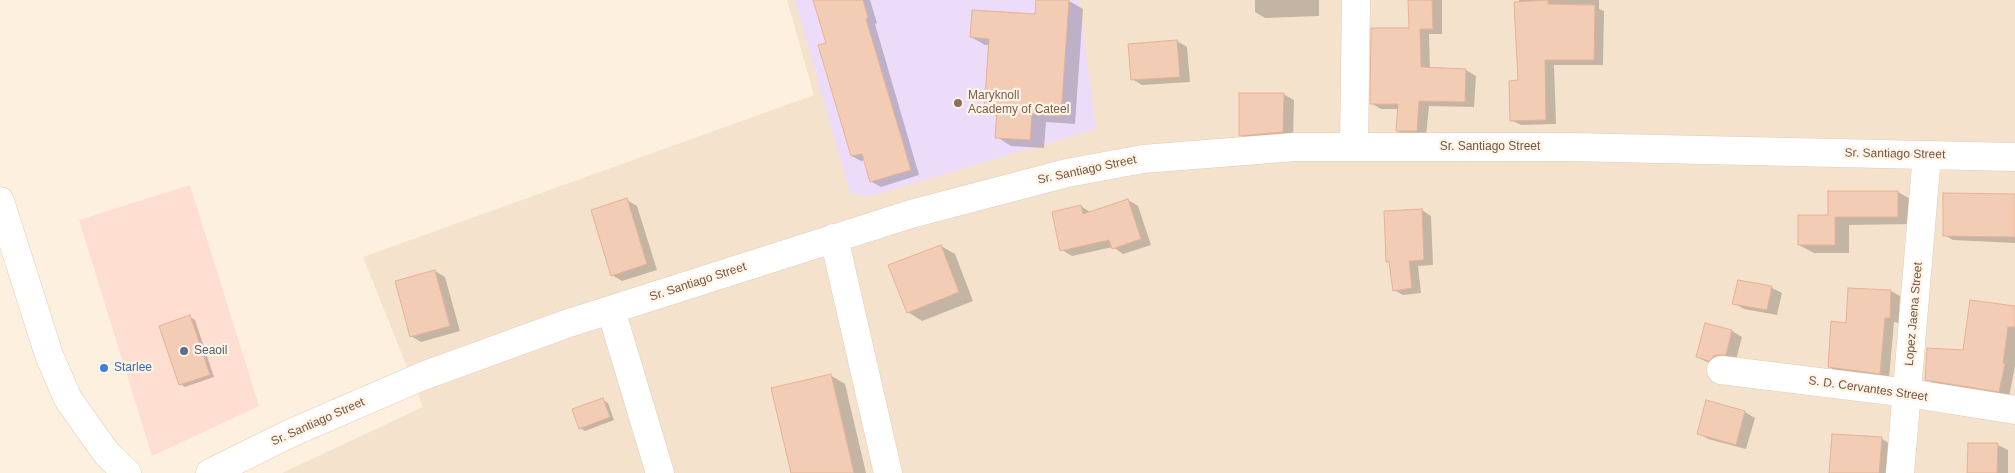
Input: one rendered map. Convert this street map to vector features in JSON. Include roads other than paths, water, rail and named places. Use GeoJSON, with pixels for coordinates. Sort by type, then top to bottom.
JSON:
{"type":"FeatureCollection","features":[{"type":"Feature","properties":{"kind":"street"},"geometry":{"type":"LineString","coordinates":[[1354,147],[1356,0]]}},
{"type":"Feature","properties":{"kind":"street","name":"Sr. Santiago Street"},"geometry":{"type":"LineString","coordinates":[[210,473],[291,433],[423,376],[566,324],[834,238],[997,191],[1067,173],[1143,159],[1286,147],[1570,147],[2015,156]]}},
{"type":"Feature","properties":{"kind":"street","name":"Lopez Jaena Street"},"geometry":{"type":"LineString","coordinates":[[1900,473],[1927,155]]}},
{"type":"Feature","properties":{"kind":"street"},"geometry":{"type":"LineString","coordinates":[[0,201],[49,355],[68,399],[108,454],[127,473]]}},
{"type":"Feature","properties":{"kind":"street"},"geometry":{"type":"LineString","coordinates":[[834,238],[888,473]]}},
{"type":"Feature","properties":{"kind":"street"},"geometry":{"type":"LineString","coordinates":[[611,310],[660,473]]}},
{"type":"Feature","properties":{"kind":"street","name":"S. D. Cervantes Street"},"geometry":{"type":"LineString","coordinates":[[1722,370],[2015,410]]}},
{"type":"Feature","properties":{"kind":"place","name":"Maryknoll Academy of Cateel"},"geometry":{"type":"Point","coordinates":[958,103]}},
{"type":"Feature","properties":{"kind":"place","name":"Seaoil"},"geometry":{"type":"Point","coordinates":[184,351]}},
{"type":"Feature","properties":{"kind":"place","name":"Starlee"},"geometry":{"type":"Point","coordinates":[104,368]}}]}
